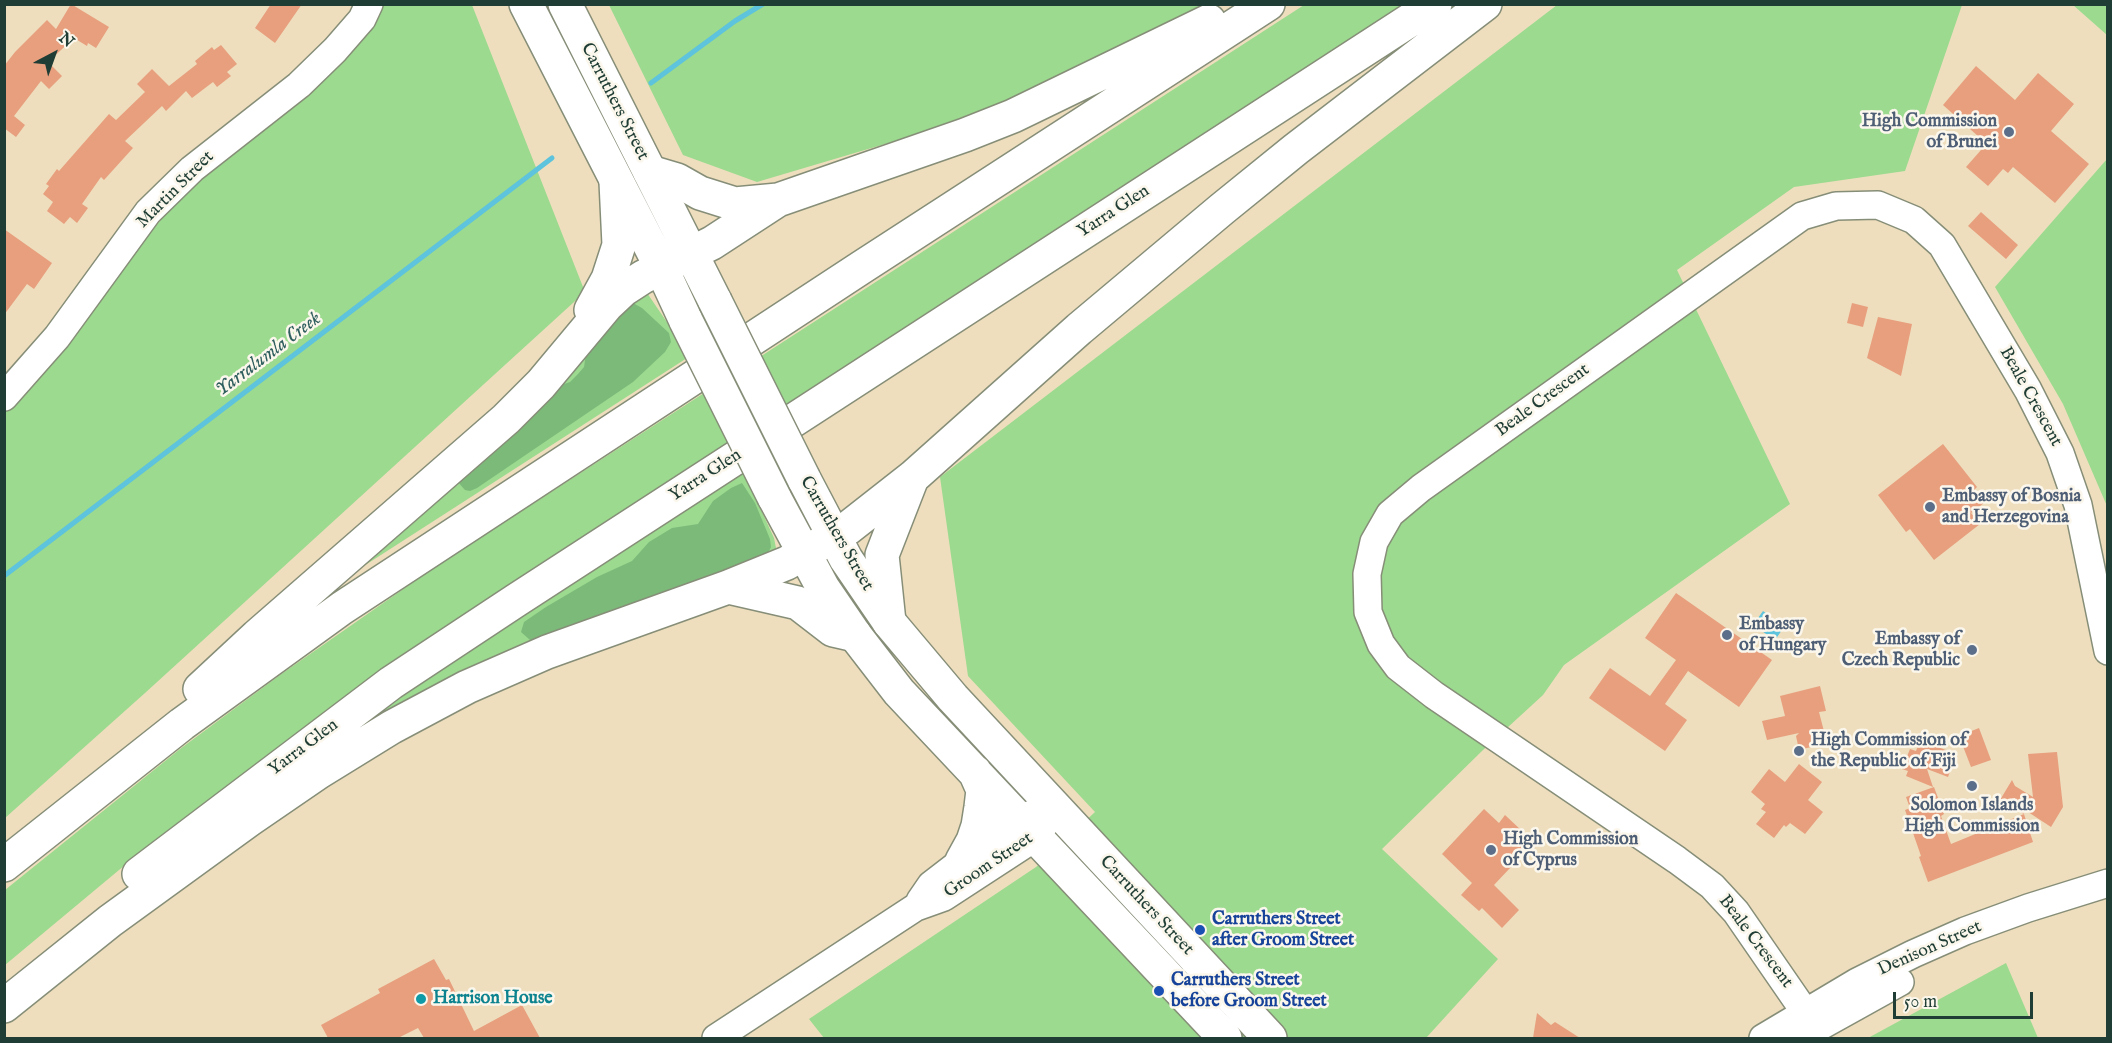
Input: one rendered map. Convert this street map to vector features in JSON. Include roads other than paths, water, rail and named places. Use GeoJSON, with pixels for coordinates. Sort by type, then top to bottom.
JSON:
{"type":"FeatureCollection","features":[{"type":"Feature","properties":{"kind":"main road","name":"Carruthers Street"},"geometry":{"type":"LineString","coordinates":[[526,4],[616,182],[662,267],[686,321],[774,497],[823,588],[855,635],[899,692],[1225,1038]]}},
{"type":"Feature","properties":{"kind":"main road","name":"Carruthers Street"},"geometry":{"type":"LineString","coordinates":[[565,4],[846,559],[889,622],[953,698],[1270,1038]]}},
{"type":"Feature","properties":{"kind":"main road"},"geometry":{"type":"LineString","coordinates":[[650,172],[677,180],[700,193],[735,204],[778,200],[1013,116],[1243,4]]}},
{"type":"Feature","properties":{"kind":"main road"},"geometry":{"type":"LineString","coordinates":[[4,865],[191,717],[342,608],[1268,4]]}},
{"type":"Feature","properties":{"kind":"main road","name":"Yarra Glen"},"geometry":{"type":"LineString","coordinates":[[4,985],[165,852],[391,683],[1435,4]]}},
{"type":"Feature","properties":{"kind":"main road"},"geometry":{"type":"LineString","coordinates":[[4,1006],[110,921],[249,820],[319,772],[392,727],[467,687],[547,652],[788,563],[858,520],[913,477],[1079,329],[1213,216],[1305,142],[1485,4]]}},
{"type":"Feature","properties":{"kind":"main road"},"geometry":{"type":"LineString","coordinates":[[570,348],[608,279],[620,245],[616,182]]}},
{"type":"Feature","properties":{"kind":"main road"},"geometry":{"type":"LineString","coordinates":[[56,823],[257,636],[506,418],[541,384],[607,305],[623,290],[662,267],[712,243],[778,200]]}},
{"type":"Feature","properties":{"kind":"main road"},"geometry":{"type":"LineString","coordinates":[[889,622],[882,555],[913,477]]}},
{"type":"Feature","properties":{"kind":"main road"},"geometry":{"type":"LineString","coordinates":[[728,587],[798,603],[833,630],[855,635]]}},
{"type":"Feature","properties":{"kind":"main road"},"geometry":{"type":"LineString","coordinates":[[962,861],[973,841],[981,807],[983,790],[975,772]]}},
{"type":"Feature","properties":{"kind":"street","name":"Martin Street"},"geometry":{"type":"LineString","coordinates":[[4,397],[57,337],[148,212],[192,169],[299,85],[335,50],[362,19],[369,4]]}},
{"type":"Feature","properties":{"kind":"street","name":"Beale Crescent"},"geometry":{"type":"LineString","coordinates":[[1807,1026],[1736,912],[1712,886],[1434,695],[1398,667],[1381,644],[1368,612],[1367,574],[1374,542],[1390,514],[1421,488],[1802,216],[1836,206],[1878,205],[1914,220],[1942,245],[2028,390],[2060,453],[2078,505],[2108,651]]}},
{"type":"Feature","properties":{"kind":"street","name":"Groom Street"},"geometry":{"type":"LineString","coordinates":[[716,1038],[916,907],[944,897],[1027,827],[1054,808]]}},
{"type":"Feature","properties":{"kind":"street","name":"Groom Street"},"geometry":{"type":"LineString","coordinates":[[916,907],[931,885],[962,861],[1027,827]]}},
{"type":"Feature","properties":{"kind":"street","name":"Denison Street"},"geometry":{"type":"LineString","coordinates":[[1807,1026],[1913,954],[1965,931],[2028,908],[2108,883]]}},
{"type":"Feature","properties":{"kind":"street","name":"Denison Street"},"geometry":{"type":"LineString","coordinates":[[1763,1038],[1807,1026],[1919,971],[1972,948],[2034,925],[2108,902]]}},
{"type":"Feature","properties":{"kind":"water"},"geometry":{"type":"Polygon","coordinates":[[[1763,611],[1767,614],[1764,618],[1782,630],[1775,640],[1753,625],[1763,611]]]}},
{"type":"Feature","properties":{"kind":"waterway","name":"Yarralumla Creek"},"geometry":{"type":"LineString","coordinates":[[651,83],[735,21],[763,4]]}},
{"type":"Feature","properties":{"kind":"waterway","name":"Yarralumla Creek"},"geometry":{"type":"LineString","coordinates":[[4,576],[552,158]]}},
{"type":"Feature","properties":{"kind":"place","name":"High Commission of Brunei"},"geometry":{"type":"Point","coordinates":[2009,132]}},
{"type":"Feature","properties":{"kind":"place","name":"Embassy of Bosnia and Herzegovina"},"geometry":{"type":"Point","coordinates":[1930,507]}},
{"type":"Feature","properties":{"kind":"place","name":"Embassy of Hungary"},"geometry":{"type":"Point","coordinates":[1727,635]}},
{"type":"Feature","properties":{"kind":"place","name":"Embassy of Czech Republic"},"geometry":{"type":"Point","coordinates":[1972,650]}},
{"type":"Feature","properties":{"kind":"place","name":"High Commission of the Republic of Fiji"},"geometry":{"type":"Point","coordinates":[1799,751]}},
{"type":"Feature","properties":{"kind":"place","name":"Solomon Islands High Commission"},"geometry":{"type":"Point","coordinates":[1972,786]}},
{"type":"Feature","properties":{"kind":"place","name":"High Commission of Cyprus"},"geometry":{"type":"Point","coordinates":[1491,850]}},
{"type":"Feature","properties":{"kind":"place","name":"Carruthers Street after Groom Street"},"geometry":{"type":"Point","coordinates":[1200,930]}},
{"type":"Feature","properties":{"kind":"place","name":"Carruthers Street before Groom Street"},"geometry":{"type":"Point","coordinates":[1159,991]}},
{"type":"Feature","properties":{"kind":"place","name":"Harrison House"},"geometry":{"type":"Point","coordinates":[421,999]}}]}
